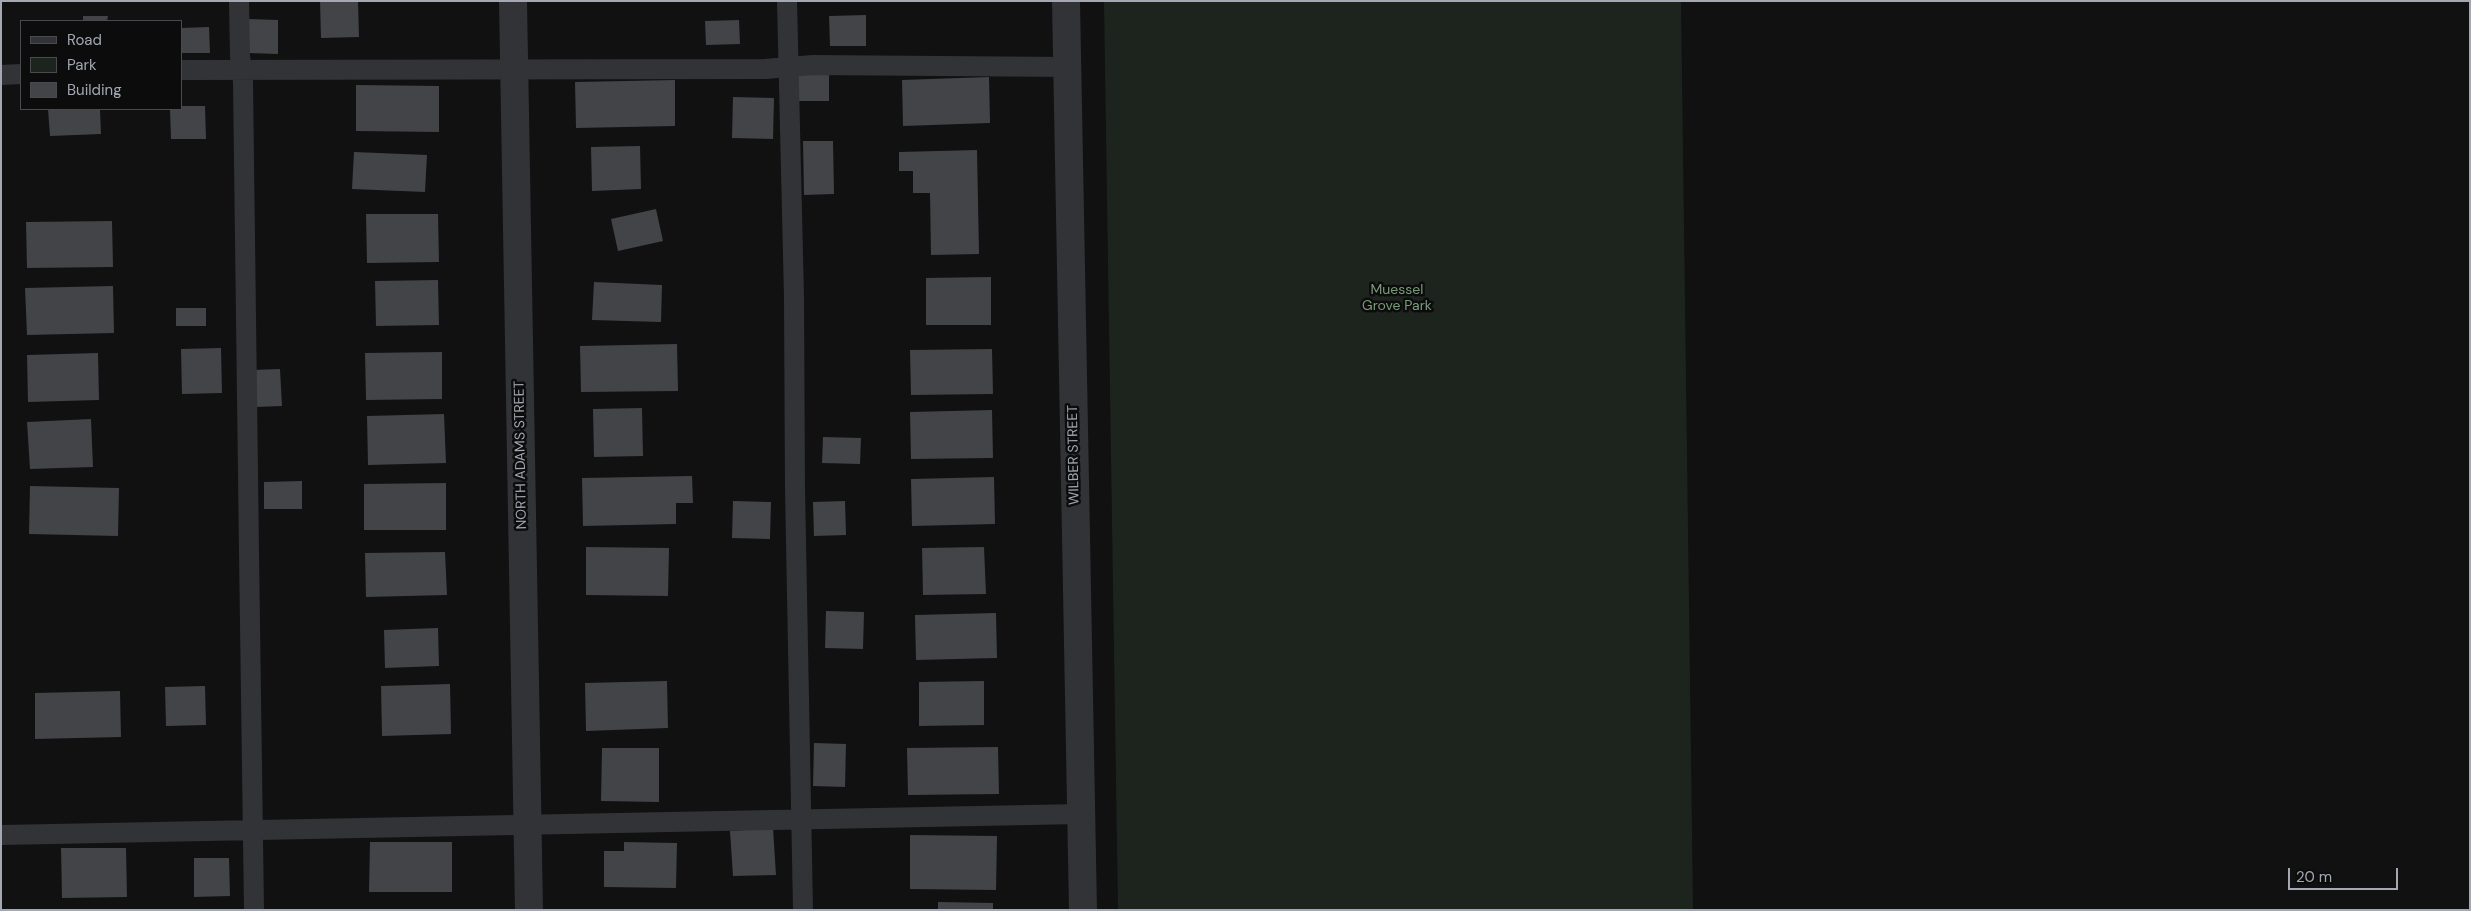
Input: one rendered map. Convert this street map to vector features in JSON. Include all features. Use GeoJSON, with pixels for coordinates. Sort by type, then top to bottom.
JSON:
{"type":"FeatureCollection","features":[{"type":"Feature","properties":{"kind":"street","name":"NORTH ADAMS STREET"},"geometry":{"type":"LineString","coordinates":[[513,1],[529,910]]}},
{"type":"Feature","properties":{"kind":"street","name":"WILBER STREET"},"geometry":{"type":"LineString","coordinates":[[1066,1],[1083,910]]}},
{"type":"Feature","properties":{"kind":"lane"},"geometry":{"type":"LineString","coordinates":[[239,1],[242,69],[254,910]]}},
{"type":"Feature","properties":{"kind":"lane"},"geometry":{"type":"LineString","coordinates":[[787,1],[794,297],[795,489],[803,910]]}},
{"type":"Feature","properties":{"kind":"lane"},"geometry":{"type":"LineString","coordinates":[[182,70],[242,69],[295,71],[788,67],[822,65],[1068,67]]}},
{"type":"Feature","properties":{"kind":"lane"},"geometry":{"type":"LineString","coordinates":[[1,75],[20,74]]}},
{"type":"Feature","properties":{"kind":"lane"},"geometry":{"type":"LineString","coordinates":[[1,835],[253,831],[528,823],[1081,814]]}},
{"type":"Feature","properties":{"kind":"green space","name":"Muessel Grove Park"},"geometry":{"type":"Polygon","coordinates":[[[1104,1],[1681,1],[1693,910],[1118,910],[1104,1]]]}},
{"type":"Feature","properties":{"kind":"building"},"geometry":{"type":"Polygon","coordinates":[[[320,1],[358,1],[359,37],[321,38],[320,1]]]}},
{"type":"Feature","properties":{"kind":"building"},"geometry":{"type":"Polygon","coordinates":[[[866,15],[866,46],[830,46],[829,16],[866,15]]]}},
{"type":"Feature","properties":{"kind":"building"},"geometry":{"type":"Polygon","coordinates":[[[83,16],[108,16],[107,20],[83,20],[83,16]]]}},
{"type":"Feature","properties":{"kind":"building"},"geometry":{"type":"Polygon","coordinates":[[[248,19],[278,20],[278,54],[248,53],[248,19]]]}},
{"type":"Feature","properties":{"kind":"building"},"geometry":{"type":"Polygon","coordinates":[[[739,20],[740,44],[706,45],[705,21],[739,20]]]}},
{"type":"Feature","properties":{"kind":"building"},"geometry":{"type":"Polygon","coordinates":[[[209,27],[210,53],[182,53],[182,28],[209,27]]]}},
{"type":"Feature","properties":{"kind":"building"},"geometry":{"type":"Polygon","coordinates":[[[797,75],[829,75],[829,101],[798,101],[797,75]]]}},
{"type":"Feature","properties":{"kind":"building"},"geometry":{"type":"Polygon","coordinates":[[[989,77],[990,123],[903,126],[902,80],[989,77]]]}},
{"type":"Feature","properties":{"kind":"building"},"geometry":{"type":"Polygon","coordinates":[[[675,80],[675,126],[576,128],[575,82],[675,80]]]}},
{"type":"Feature","properties":{"kind":"building"},"geometry":{"type":"Polygon","coordinates":[[[356,85],[439,86],[439,132],[356,131],[356,85]]]}},
{"type":"Feature","properties":{"kind":"building"},"geometry":{"type":"Polygon","coordinates":[[[733,97],[774,98],[773,139],[732,138],[733,97]]]}},
{"type":"Feature","properties":{"kind":"building"},"geometry":{"type":"Polygon","coordinates":[[[182,106],[205,106],[206,139],[171,139],[170,110],[182,110],[182,106]]]}},
{"type":"Feature","properties":{"kind":"building"},"geometry":{"type":"Polygon","coordinates":[[[48,110],[100,110],[101,134],[50,136],[48,110]]]}},
{"type":"Feature","properties":{"kind":"building"},"geometry":{"type":"Polygon","coordinates":[[[803,141],[833,141],[834,194],[804,195],[803,141]]]}},
{"type":"Feature","properties":{"kind":"building"},"geometry":{"type":"Polygon","coordinates":[[[640,146],[641,189],[592,191],[591,147],[640,146]]]}},
{"type":"Feature","properties":{"kind":"building"},"geometry":{"type":"Polygon","coordinates":[[[977,150],[979,254],[931,255],[930,193],[913,193],[913,171],[899,171],[899,152],[977,150]]]}},
{"type":"Feature","properties":{"kind":"building"},"geometry":{"type":"Polygon","coordinates":[[[354,152],[427,155],[425,192],[352,189],[354,152]]]}},
{"type":"Feature","properties":{"kind":"building"},"geometry":{"type":"Polygon","coordinates":[[[656,209],[663,241],[618,251],[611,219],[656,209]]]}},
{"type":"Feature","properties":{"kind":"building"},"geometry":{"type":"Polygon","coordinates":[[[366,214],[438,214],[439,262],[367,263],[366,214]]]}},
{"type":"Feature","properties":{"kind":"building"},"geometry":{"type":"Polygon","coordinates":[[[112,221],[113,267],[27,268],[26,222],[112,221]]]}},
{"type":"Feature","properties":{"kind":"building"},"geometry":{"type":"Polygon","coordinates":[[[991,277],[991,325],[926,325],[926,278],[991,277]]]}},
{"type":"Feature","properties":{"kind":"building"},"geometry":{"type":"Polygon","coordinates":[[[438,280],[439,325],[376,326],[375,281],[438,280]]]}},
{"type":"Feature","properties":{"kind":"building"},"geometry":{"type":"Polygon","coordinates":[[[594,282],[662,285],[661,322],[592,320],[594,282]]]}},
{"type":"Feature","properties":{"kind":"building"},"geometry":{"type":"Polygon","coordinates":[[[113,286],[114,333],[27,335],[25,288],[113,286]]]}},
{"type":"Feature","properties":{"kind":"building"},"geometry":{"type":"Polygon","coordinates":[[[176,308],[206,308],[206,326],[176,326],[176,308]]]}},
{"type":"Feature","properties":{"kind":"building"},"geometry":{"type":"Polygon","coordinates":[[[677,344],[678,391],[581,392],[580,346],[677,344]]]}},
{"type":"Feature","properties":{"kind":"building"},"geometry":{"type":"Polygon","coordinates":[[[221,348],[222,393],[182,394],[181,349],[221,348]]]}},
{"type":"Feature","properties":{"kind":"building"},"geometry":{"type":"Polygon","coordinates":[[[992,349],[993,394],[911,395],[910,350],[992,349]]]}},
{"type":"Feature","properties":{"kind":"building"},"geometry":{"type":"Polygon","coordinates":[[[442,352],[442,399],[366,400],[365,353],[442,352]]]}},
{"type":"Feature","properties":{"kind":"building"},"geometry":{"type":"Polygon","coordinates":[[[98,353],[99,400],[28,402],[27,355],[98,353]]]}},
{"type":"Feature","properties":{"kind":"building"},"geometry":{"type":"Polygon","coordinates":[[[280,369],[282,406],[255,407],[253,370],[280,369]]]}},
{"type":"Feature","properties":{"kind":"building"},"geometry":{"type":"Polygon","coordinates":[[[642,408],[643,456],[594,457],[593,409],[642,408]]]}},
{"type":"Feature","properties":{"kind":"building"},"geometry":{"type":"Polygon","coordinates":[[[992,410],[993,458],[911,459],[910,412],[992,410]]]}},
{"type":"Feature","properties":{"kind":"building"},"geometry":{"type":"Polygon","coordinates":[[[444,414],[446,463],[368,465],[367,416],[444,414]]]}},
{"type":"Feature","properties":{"kind":"building"},"geometry":{"type":"Polygon","coordinates":[[[91,419],[93,467],[30,469],[27,422],[91,419]]]}},
{"type":"Feature","properties":{"kind":"building"},"geometry":{"type":"Polygon","coordinates":[[[823,437],[861,438],[860,464],[822,463],[823,437]]]}},
{"type":"Feature","properties":{"kind":"building"},"geometry":{"type":"Polygon","coordinates":[[[692,476],[693,503],[676,503],[676,524],[583,526],[582,478],[692,476]]]}},
{"type":"Feature","properties":{"kind":"building"},"geometry":{"type":"Polygon","coordinates":[[[994,477],[995,524],[912,526],[911,479],[994,477]]]}},
{"type":"Feature","properties":{"kind":"building"},"geometry":{"type":"Polygon","coordinates":[[[302,481],[302,509],[264,509],[264,482],[302,481]]]}},
{"type":"Feature","properties":{"kind":"building"},"geometry":{"type":"Polygon","coordinates":[[[446,483],[446,530],[364,530],[364,484],[446,483]]]}},
{"type":"Feature","properties":{"kind":"building"},"geometry":{"type":"Polygon","coordinates":[[[30,486],[119,488],[118,536],[29,534],[30,486]]]}},
{"type":"Feature","properties":{"kind":"building"},"geometry":{"type":"Polygon","coordinates":[[[733,501],[771,502],[770,539],[732,538],[733,501]]]}},
{"type":"Feature","properties":{"kind":"building"},"geometry":{"type":"Polygon","coordinates":[[[845,501],[846,535],[814,536],[813,502],[845,501]]]}},
{"type":"Feature","properties":{"kind":"building"},"geometry":{"type":"Polygon","coordinates":[[[586,547],[669,548],[668,596],[586,595],[586,547]]]}},
{"type":"Feature","properties":{"kind":"building"},"geometry":{"type":"Polygon","coordinates":[[[984,547],[986,594],[923,595],[922,548],[984,547]]]}},
{"type":"Feature","properties":{"kind":"building"},"geometry":{"type":"Polygon","coordinates":[[[445,552],[447,595],[366,597],[365,553],[445,552]]]}},
{"type":"Feature","properties":{"kind":"building"},"geometry":{"type":"Polygon","coordinates":[[[826,611],[864,612],[863,649],[825,648],[826,611]]]}},
{"type":"Feature","properties":{"kind":"building"},"geometry":{"type":"Polygon","coordinates":[[[996,613],[997,658],[916,660],[915,615],[996,613]]]}},
{"type":"Feature","properties":{"kind":"building"},"geometry":{"type":"Polygon","coordinates":[[[438,628],[439,666],[385,668],[384,630],[438,628]]]}},
{"type":"Feature","properties":{"kind":"building"},"geometry":{"type":"Polygon","coordinates":[[[667,681],[668,728],[586,731],[585,683],[667,681]]]}},
{"type":"Feature","properties":{"kind":"building"},"geometry":{"type":"Polygon","coordinates":[[[984,681],[984,725],[919,726],[919,682],[984,681]]]}},
{"type":"Feature","properties":{"kind":"building"},"geometry":{"type":"Polygon","coordinates":[[[450,684],[451,734],[382,736],[381,686],[450,684]]]}},
{"type":"Feature","properties":{"kind":"building"},"geometry":{"type":"Polygon","coordinates":[[[205,686],[206,725],[166,726],[165,687],[205,686]]]}},
{"type":"Feature","properties":{"kind":"building"},"geometry":{"type":"Polygon","coordinates":[[[120,691],[121,737],[35,739],[35,693],[120,691]]]}},
{"type":"Feature","properties":{"kind":"building"},"geometry":{"type":"Polygon","coordinates":[[[814,743],[846,744],[845,787],[813,786],[814,743]]]}},
{"type":"Feature","properties":{"kind":"building"},"geometry":{"type":"Polygon","coordinates":[[[998,747],[999,794],[908,795],[907,748],[998,747]]]}},
{"type":"Feature","properties":{"kind":"building"},"geometry":{"type":"Polygon","coordinates":[[[602,748],[659,748],[659,802],[601,801],[602,748]]]}},
{"type":"Feature","properties":{"kind":"building"},"geometry":{"type":"Polygon","coordinates":[[[773,828],[776,875],[733,876],[730,831],[773,828]]]}},
{"type":"Feature","properties":{"kind":"building"},"geometry":{"type":"Polygon","coordinates":[[[910,835],[997,836],[996,890],[910,889],[910,835]]]}},
{"type":"Feature","properties":{"kind":"building"},"geometry":{"type":"Polygon","coordinates":[[[370,842],[452,842],[452,892],[369,892],[370,842]]]}},
{"type":"Feature","properties":{"kind":"building"},"geometry":{"type":"Polygon","coordinates":[[[624,842],[677,843],[676,888],[604,887],[604,851],[624,851],[624,842]]]}},
{"type":"Feature","properties":{"kind":"building"},"geometry":{"type":"Polygon","coordinates":[[[61,848],[126,848],[127,897],[62,898],[61,848]]]}},
{"type":"Feature","properties":{"kind":"building"},"geometry":{"type":"Polygon","coordinates":[[[194,858],[229,858],[230,896],[194,897],[194,858]]]}},
{"type":"Feature","properties":{"kind":"building"},"geometry":{"type":"Polygon","coordinates":[[[938,902],[993,903],[993,910],[938,910],[938,902]]]}}]}
